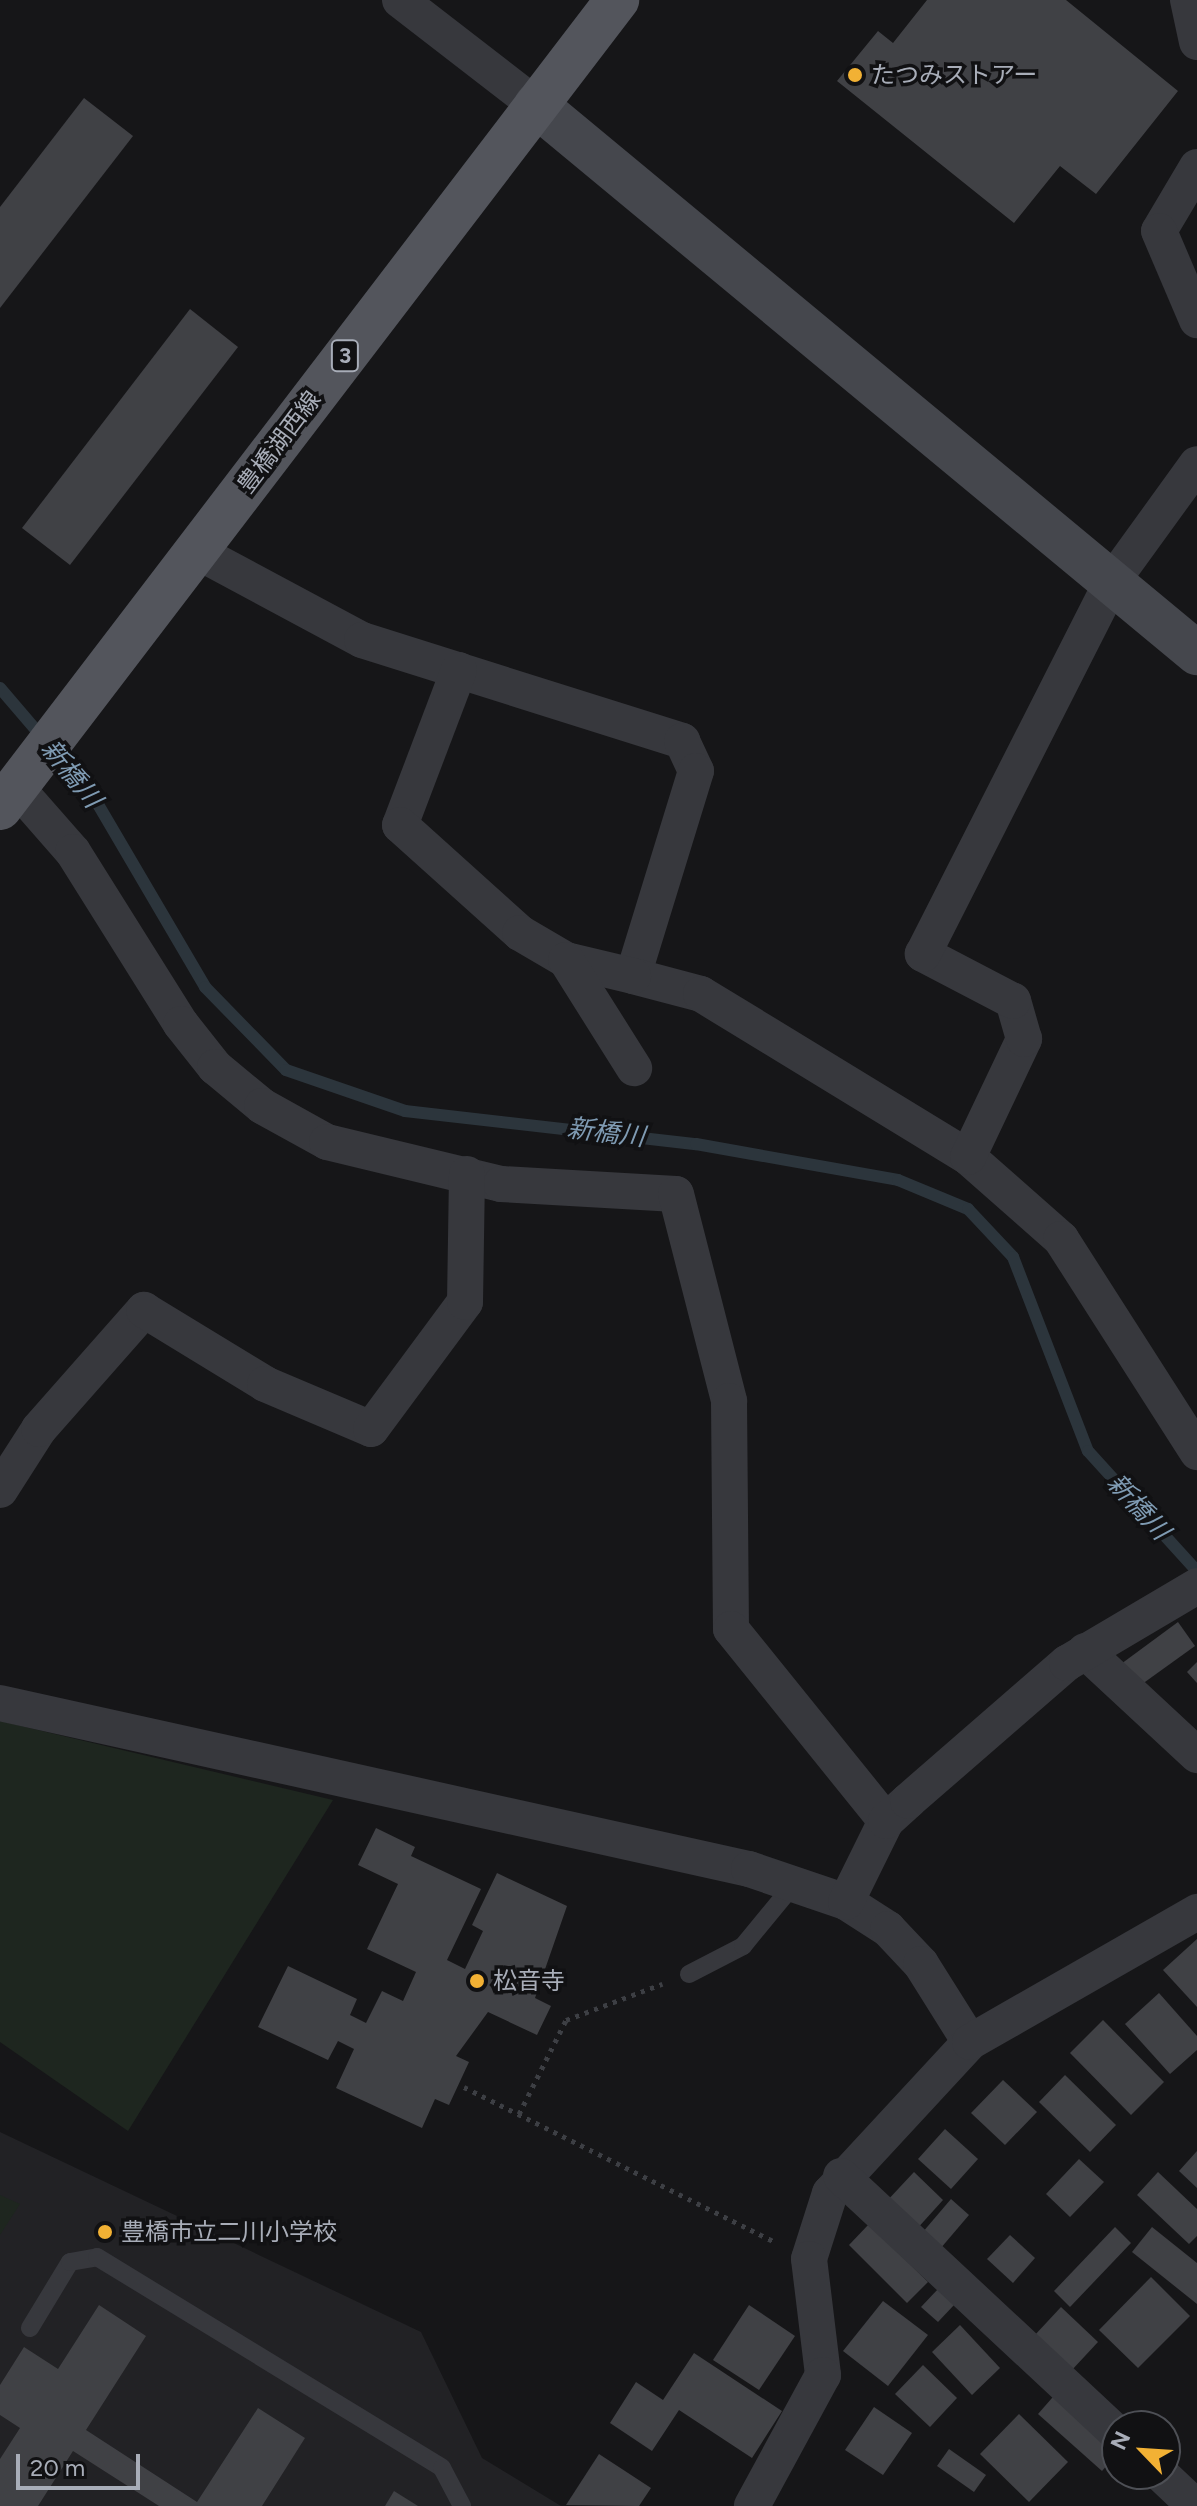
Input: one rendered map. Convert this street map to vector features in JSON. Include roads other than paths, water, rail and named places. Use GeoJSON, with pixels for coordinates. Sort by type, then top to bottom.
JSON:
{"type":"FeatureCollection","features":[{"type":"Feature","properties":{"kind":"main road","name":"豊橋湖西線"},"geometry":{"type":"LineString","coordinates":[[13,791],[617,0]]}},
{"type":"Feature","properties":{"kind":"street"},"geometry":{"type":"LineString","coordinates":[[400,0],[536,105],[1113,580],[1197,653]]}},
{"type":"Feature","properties":{"kind":"street"},"geometry":{"type":"LineString","coordinates":[[1188,0],[1197,42]]}},
{"type":"Feature","properties":{"kind":"street"},"geometry":{"type":"LineString","coordinates":[[1197,167],[1159,231],[1197,320]]}},
{"type":"Feature","properties":{"kind":"street"},"geometry":{"type":"LineString","coordinates":[[968,1157],[1024,1039],[1013,1001],[923,954],[1113,580],[1197,464]]}},
{"type":"Feature","properties":{"kind":"street"},"geometry":{"type":"LineString","coordinates":[[196,551],[362,640],[682,741],[696,771],[633,976]]}},
{"type":"Feature","properties":{"kind":"street"},"geometry":{"type":"LineString","coordinates":[[459,670],[400,825],[520,933],[566,960],[701,994],[968,1157],[1061,1239],[1197,1452]]}},
{"type":"Feature","properties":{"kind":"street"},"geometry":{"type":"LineString","coordinates":[[13,791],[73,852],[215,1067],[262,1106],[327,1142],[501,1184],[676,1194],[729,1401],[731,1629],[886,1821]]}},
{"type":"Feature","properties":{"kind":"street"},"geometry":{"type":"LineString","coordinates":[[566,960],[634,1068]]}},
{"type":"Feature","properties":{"kind":"street"},"geometry":{"type":"LineString","coordinates":[[0,1490],[39,1429],[144,1310],[265,1384],[371,1429],[465,1302],[467,1174]]}},
{"type":"Feature","properties":{"kind":"street"},"geometry":{"type":"LineString","coordinates":[[846,1902],[886,1821],[1085,1651],[1190,1590]]}},
{"type":"Feature","properties":{"kind":"street"},"geometry":{"type":"LineString","coordinates":[[1085,1651],[1197,1755]]}},
{"type":"Feature","properties":{"kind":"street"},"geometry":{"type":"LineString","coordinates":[[0,1703],[794,1884],[846,1902],[888,1929],[921,1964],[970,2042]]}},
{"type":"Feature","properties":{"kind":"street"},"geometry":{"type":"LineString","coordinates":[[752,2506],[823,2375],[809,2259],[841,2176],[970,2042],[1197,1912]]}},
{"type":"Feature","properties":{"kind":"street"},"geometry":{"type":"LineString","coordinates":[[841,2176],[1101,2418]]}},
{"type":"Feature","properties":{"kind":"lane"},"geometry":{"type":"LineString","coordinates":[[689,1974],[743,1946],[794,1884]]}},
{"type":"Feature","properties":{"kind":"lane"},"geometry":{"type":"LineString","coordinates":[[30,2328],[70,2262],[97,2257],[442,2468],[462,2506]]}},
{"type":"Feature","properties":{"kind":"waterway","name":"新橋川"},"geometry":{"type":"LineString","coordinates":[[0,688],[42,737]]}},
{"type":"Feature","properties":{"kind":"waterway","name":"新橋川"},"geometry":{"type":"LineString","coordinates":[[54,752],[99,806],[205,987],[286,1070],[405,1111],[696,1144],[898,1180],[968,1209],[1013,1257],[1088,1451],[1197,1571]]}},
{"type":"Feature","properties":{"kind":"place","name":"たつみストアー"},"geometry":{"type":"Point","coordinates":[855,75]}},
{"type":"Feature","properties":{"kind":"place","name":"松音寺"},"geometry":{"type":"Point","coordinates":[477,1981]}},
{"type":"Feature","properties":{"kind":"place","name":"豊橋市立二川小学校"},"geometry":{"type":"Point","coordinates":[105,2232]}}]}
